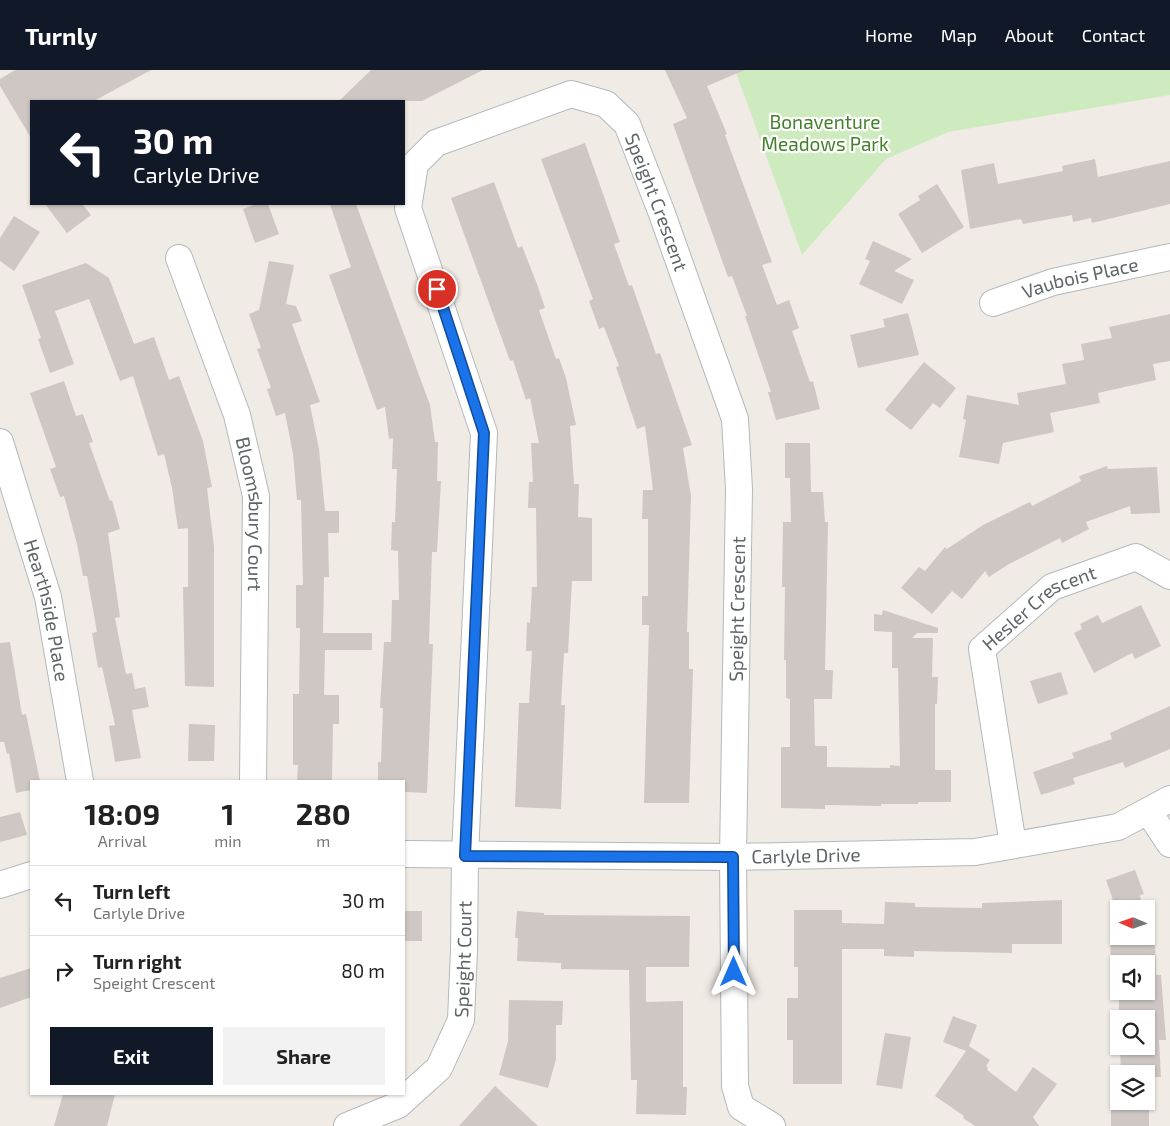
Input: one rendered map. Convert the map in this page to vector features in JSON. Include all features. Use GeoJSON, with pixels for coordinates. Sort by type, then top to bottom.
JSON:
{"type":"FeatureCollection","features":[{"type":"Feature","properties":{"kind":"street","name":"Speight Crescent"},"geometry":{"type":"LineString","coordinates":[[465,856],[484,433],[408,208],[411,183],[415,164],[436,143],[571,94],[606,104],[627,124],[661,211],[735,420],[739,488],[733,857],[735,1086],[742,1107],[772,1126]]}},
{"type":"Feature","properties":{"kind":"street","name":"Vaubois Place"},"geometry":{"type":"LineString","coordinates":[[993,303],[1053,282],[1170,257]]}},
{"type":"Feature","properties":{"kind":"street","name":"Bloomsbury Court"},"geometry":{"type":"LineString","coordinates":[[179,258],[237,415],[256,496],[252,780]]}},
{"type":"Feature","properties":{"kind":"street","name":"Hearthside Place"},"geometry":{"type":"LineString","coordinates":[[0,442],[48,597],[80,780]]}},
{"type":"Feature","properties":{"kind":"street","name":"Hesler Crescent"},"geometry":{"type":"LineString","coordinates":[[1013,845],[982,648],[1052,587],[1136,557],[1170,576]]}},
{"type":"Feature","properties":{"kind":"street","name":"Carlyle Drive"},"geometry":{"type":"LineString","coordinates":[[405,854],[733,857],[975,852],[1118,827],[1159,805]]}},
{"type":"Feature","properties":{"kind":"street"},"geometry":{"type":"LineString","coordinates":[[1159,805],[1170,844]]}},
{"type":"Feature","properties":{"kind":"street","name":"Speight Court"},"geometry":{"type":"LineString","coordinates":[[348,1126],[398,1105],[440,1068],[461,1020],[465,856]]}},
{"type":"Feature","properties":{"kind":"street"},"geometry":{"type":"LineString","coordinates":[[0,885],[30,875]]}},
{"type":"Feature","properties":{"kind":"green space","name":"Bonaventure Meadows Park"},"geometry":{"type":"Polygon","coordinates":[[[735,70],[1170,70],[1170,95],[948,132],[886,159],[802,255],[735,70]]]}},
{"type":"Feature","properties":{"kind":"building"},"geometry":{"type":"Polygon","coordinates":[[[15,70],[151,70],[96,100],[30,100],[30,136],[0,86],[0,79],[15,70]]]}},
{"type":"Feature","properties":{"kind":"building"},"geometry":{"type":"Polygon","coordinates":[[[371,70],[483,70],[422,101],[340,100],[371,70]]]}},
{"type":"Feature","properties":{"kind":"building"},"geometry":{"type":"Polygon","coordinates":[[[665,70],[745,70],[707,86],[727,134],[725,135],[772,262],[762,265],[777,305],[789,300],[799,328],[792,331],[810,382],[813,381],[820,409],[776,420],[768,392],[771,392],[745,316],[747,316],[732,276],[728,277],[673,124],[687,118],[665,70]]]}},
{"type":"Feature","properties":{"kind":"building"},"geometry":{"type":"Polygon","coordinates":[[[585,143],[620,242],[614,244],[629,286],[632,285],[656,354],[660,353],[692,445],[683,448],[691,496],[687,632],[689,632],[689,669],[693,669],[689,803],[644,803],[649,625],[642,625],[642,596],[648,596],[648,519],[642,519],[643,490],[653,490],[645,426],[637,429],[616,367],[619,366],[604,327],[599,329],[589,301],[593,299],[541,159],[585,143]]]}},
{"type":"Feature","properties":{"kind":"building"},"geometry":{"type":"Polygon","coordinates":[[[1095,159],[1098,177],[1170,161],[1170,204],[1092,223],[1091,218],[1073,222],[1072,215],[1023,224],[1021,219],[970,229],[961,170],[994,163],[998,184],[1063,171],[1062,166],[1095,159]]]}},
{"type":"Feature","properties":{"kind":"building"},"geometry":{"type":"Polygon","coordinates":[[[494,182],[518,248],[522,246],[537,284],[545,308],[539,310],[556,359],[559,358],[566,378],[576,425],[570,426],[574,484],[579,484],[578,517],[592,518],[592,581],[572,581],[568,653],[564,653],[561,705],[565,705],[561,809],[515,807],[519,703],[529,703],[532,651],[526,651],[527,622],[530,623],[532,587],[537,587],[536,508],[528,508],[529,482],[533,482],[531,443],[539,443],[530,398],[526,400],[513,360],[510,361],[451,198],[494,182]]]}},
{"type":"Feature","properties":{"kind":"building"},"geometry":{"type":"Polygon","coordinates":[[[937,184],[964,227],[922,253],[898,214],[920,200],[918,196],[937,184]]]}},
{"type":"Feature","properties":{"kind":"building"},"geometry":{"type":"Polygon","coordinates":[[[46,205],[83,205],[91,215],[67,233],[46,205]]]}},
{"type":"Feature","properties":{"kind":"building"},"geometry":{"type":"Polygon","coordinates":[[[253,205],[268,205],[279,234],[255,243],[243,209],[253,205]]]}},
{"type":"Feature","properties":{"kind":"building"},"geometry":{"type":"Polygon","coordinates":[[[330,205],[356,205],[430,405],[435,442],[438,442],[437,481],[441,481],[437,552],[432,552],[429,644],[433,644],[427,793],[405,792],[405,780],[378,780],[378,762],[381,762],[383,708],[380,708],[384,642],[391,642],[392,600],[399,600],[398,551],[391,550],[392,522],[395,522],[397,469],[392,469],[393,438],[389,439],[385,407],[377,410],[329,275],[351,267],[330,205]]]}},
{"type":"Feature","properties":{"kind":"building"},"geometry":{"type":"Polygon","coordinates":[[[14,216],[40,232],[14,271],[0,261],[0,238],[14,216]]]}},
{"type":"Feature","properties":{"kind":"building"},"geometry":{"type":"Polygon","coordinates":[[[873,241],[912,259],[894,271],[914,280],[902,304],[859,284],[870,261],[865,259],[873,241]]]}},
{"type":"Feature","properties":{"kind":"building"},"geometry":{"type":"Polygon","coordinates":[[[269,261],[294,265],[286,304],[296,306],[302,321],[292,324],[320,402],[310,405],[319,449],[325,511],[339,511],[339,533],[328,533],[329,577],[324,577],[323,633],[372,633],[372,650],[325,650],[324,695],[339,695],[339,724],[333,724],[332,780],[297,780],[298,765],[293,765],[293,694],[299,694],[300,628],[296,628],[296,585],[303,585],[301,500],[297,500],[293,454],[285,413],[276,416],[267,389],[271,388],[257,349],[261,348],[249,314],[259,310],[269,261]]]}},
{"type":"Feature","properties":{"kind":"building"},"geometry":{"type":"Polygon","coordinates":[[[86,263],[109,278],[134,344],[154,337],[169,380],[179,376],[203,441],[212,487],[207,488],[214,547],[214,687],[185,686],[183,587],[188,587],[188,528],[178,529],[172,488],[164,454],[158,456],[133,376],[120,381],[89,299],[55,311],[74,364],[50,373],[38,339],[41,338],[22,285],[86,263]]]}},
{"type":"Feature","properties":{"kind":"building"},"geometry":{"type":"Polygon","coordinates":[[[908,313],[919,355],[858,368],[850,335],[885,327],[883,319],[908,313]]]}},
{"type":"Feature","properties":{"kind":"building"},"geometry":{"type":"Polygon","coordinates":[[[1170,314],[1170,361],[1153,364],[1156,380],[1098,393],[1100,403],[1050,413],[1054,432],[1003,443],[999,464],[959,457],[966,420],[963,419],[967,395],[1019,405],[1017,393],[1066,384],[1062,364],[1084,360],[1081,344],[1112,338],[1109,327],[1170,314]]]}},
{"type":"Feature","properties":{"kind":"building"},"geometry":{"type":"Polygon","coordinates":[[[924,362],[956,388],[940,408],[933,403],[911,430],[885,410],[924,362]]]}},
{"type":"Feature","properties":{"kind":"building"},"geometry":{"type":"Polygon","coordinates":[[[64,381],[76,416],[83,414],[93,442],[89,443],[110,501],[112,500],[120,529],[108,533],[120,617],[115,618],[126,674],[132,673],[135,689],[145,687],[149,707],[132,710],[141,758],[115,762],[109,726],[115,725],[102,667],[98,668],[92,633],[97,632],[87,576],[83,576],[77,544],[64,496],[60,497],[50,469],[56,467],[30,393],[64,381]]]}},
{"type":"Feature","properties":{"kind":"building"},"geometry":{"type":"Polygon","coordinates":[[[785,443],[810,443],[811,492],[823,492],[825,522],[828,522],[825,670],[833,670],[832,699],[814,699],[815,746],[827,746],[827,767],[890,768],[890,765],[900,766],[898,668],[892,668],[892,632],[874,631],[874,614],[882,615],[883,610],[938,628],[938,633],[917,633],[912,638],[933,638],[932,677],[938,677],[937,704],[935,704],[935,770],[951,770],[951,802],[881,804],[881,806],[825,805],[825,809],[781,808],[781,747],[790,747],[790,699],[786,698],[786,660],[784,660],[785,587],[782,587],[783,522],[791,522],[790,478],[785,478],[785,443]]]}},
{"type":"Feature","properties":{"kind":"building"},"geometry":{"type":"Polygon","coordinates":[[[1107,466],[1108,469],[1157,467],[1160,513],[1131,514],[1130,506],[1086,522],[1089,529],[1062,543],[1060,538],[1009,564],[989,577],[985,571],[962,599],[952,591],[932,614],[901,588],[919,567],[925,571],[945,547],[947,549],[983,525],[1030,502],[1032,506],[1081,481],[1079,476],[1107,466]]]}},
{"type":"Feature","properties":{"kind":"building"},"geometry":{"type":"Polygon","coordinates":[[[1141,605],[1161,646],[1135,659],[1132,653],[1094,673],[1074,633],[1082,629],[1080,624],[1098,615],[1102,623],[1141,605]]]}},
{"type":"Feature","properties":{"kind":"building"},"geometry":{"type":"Polygon","coordinates":[[[10,642],[22,715],[26,714],[40,780],[30,780],[30,790],[16,793],[9,753],[7,754],[4,742],[0,742],[0,643],[10,642]]]}},
{"type":"Feature","properties":{"kind":"building"},"geometry":{"type":"Polygon","coordinates":[[[1061,672],[1068,694],[1038,704],[1030,681],[1061,672]]]}},
{"type":"Feature","properties":{"kind":"building"},"geometry":{"type":"Polygon","coordinates":[[[1170,706],[1170,749],[1125,768],[1123,762],[1073,778],[1075,784],[1041,795],[1033,772],[1074,758],[1072,753],[1112,739],[1110,733],[1170,706]]]}},
{"type":"Feature","properties":{"kind":"building"},"geometry":{"type":"Polygon","coordinates":[[[189,724],[215,725],[214,761],[188,761],[189,724]]]}},
{"type":"Feature","properties":{"kind":"building"},"geometry":{"type":"Polygon","coordinates":[[[20,812],[27,835],[0,842],[0,817],[20,812]]]}},
{"type":"Feature","properties":{"kind":"building"},"geometry":{"type":"Polygon","coordinates":[[[1135,870],[1144,894],[1140,895],[1141,900],[1113,900],[1106,880],[1135,870]]]}},
{"type":"Feature","properties":{"kind":"building"},"geometry":{"type":"Polygon","coordinates":[[[1062,900],[1062,944],[1012,944],[1012,953],[914,951],[914,957],[884,956],[884,949],[842,949],[842,1084],[793,1084],[793,1040],[787,1040],[787,998],[798,998],[798,967],[794,967],[794,910],[842,910],[842,923],[884,924],[885,902],[915,903],[915,907],[982,908],[982,903],[1062,900]]]}},
{"type":"Feature","properties":{"kind":"building"},"geometry":{"type":"Polygon","coordinates":[[[405,911],[422,911],[422,941],[405,941],[405,911]]]}},
{"type":"Feature","properties":{"kind":"building"},"geometry":{"type":"Polygon","coordinates":[[[517,911],[544,913],[544,915],[690,916],[689,967],[646,967],[646,1002],[683,1001],[683,1087],[687,1087],[686,1115],[636,1114],[637,1080],[631,1080],[629,970],[561,969],[561,963],[517,961],[518,938],[515,938],[517,911]]]}},
{"type":"Feature","properties":{"kind":"building"},"geometry":{"type":"Polygon","coordinates":[[[1155,937],[1156,975],[1161,975],[1166,1040],[1159,1040],[1161,1077],[1155,1077],[1155,1065],[1121,1065],[1120,1055],[1155,1055],[1155,1010],[1119,1010],[1119,1000],[1155,1000],[1155,955],[1111,955],[1110,945],[1155,945],[1155,937]]]}},
{"type":"Feature","properties":{"kind":"building"},"geometry":{"type":"Polygon","coordinates":[[[30,968],[30,997],[0,1008],[0,978],[30,968]]]}},
{"type":"Feature","properties":{"kind":"building"},"geometry":{"type":"Polygon","coordinates":[[[509,1000],[563,1001],[562,1025],[556,1025],[556,1059],[548,1088],[499,1075],[508,1041],[509,1000]]]}},
{"type":"Feature","properties":{"kind":"building"},"geometry":{"type":"Polygon","coordinates":[[[953,1016],[977,1025],[969,1046],[990,1060],[986,1066],[987,1070],[1016,1092],[1033,1067],[1057,1084],[1033,1117],[1039,1126],[975,1126],[935,1096],[966,1051],[943,1042],[953,1016]]]}},
{"type":"Feature","properties":{"kind":"building"},"geometry":{"type":"Polygon","coordinates":[[[885,1033],[911,1037],[902,1089],[876,1085],[885,1033]]]}},
{"type":"Feature","properties":{"kind":"building"},"geometry":{"type":"Polygon","coordinates":[[[495,1086],[538,1126],[459,1126],[495,1086]]]}},
{"type":"Feature","properties":{"kind":"building"},"geometry":{"type":"Polygon","coordinates":[[[63,1095],[115,1095],[107,1126],[54,1126],[63,1095]]]}},
{"type":"Feature","properties":{"kind":"building"},"geometry":{"type":"Polygon","coordinates":[[[1111,1110],[1149,1110],[1149,1126],[1111,1126],[1111,1110]]]}},
{"type":"Feature","properties":{"kind":"route"},"geometry":{"type":"LineString","coordinates":[[437,289],[484,433],[465,856],[733,857],[734,972]]}}]}
